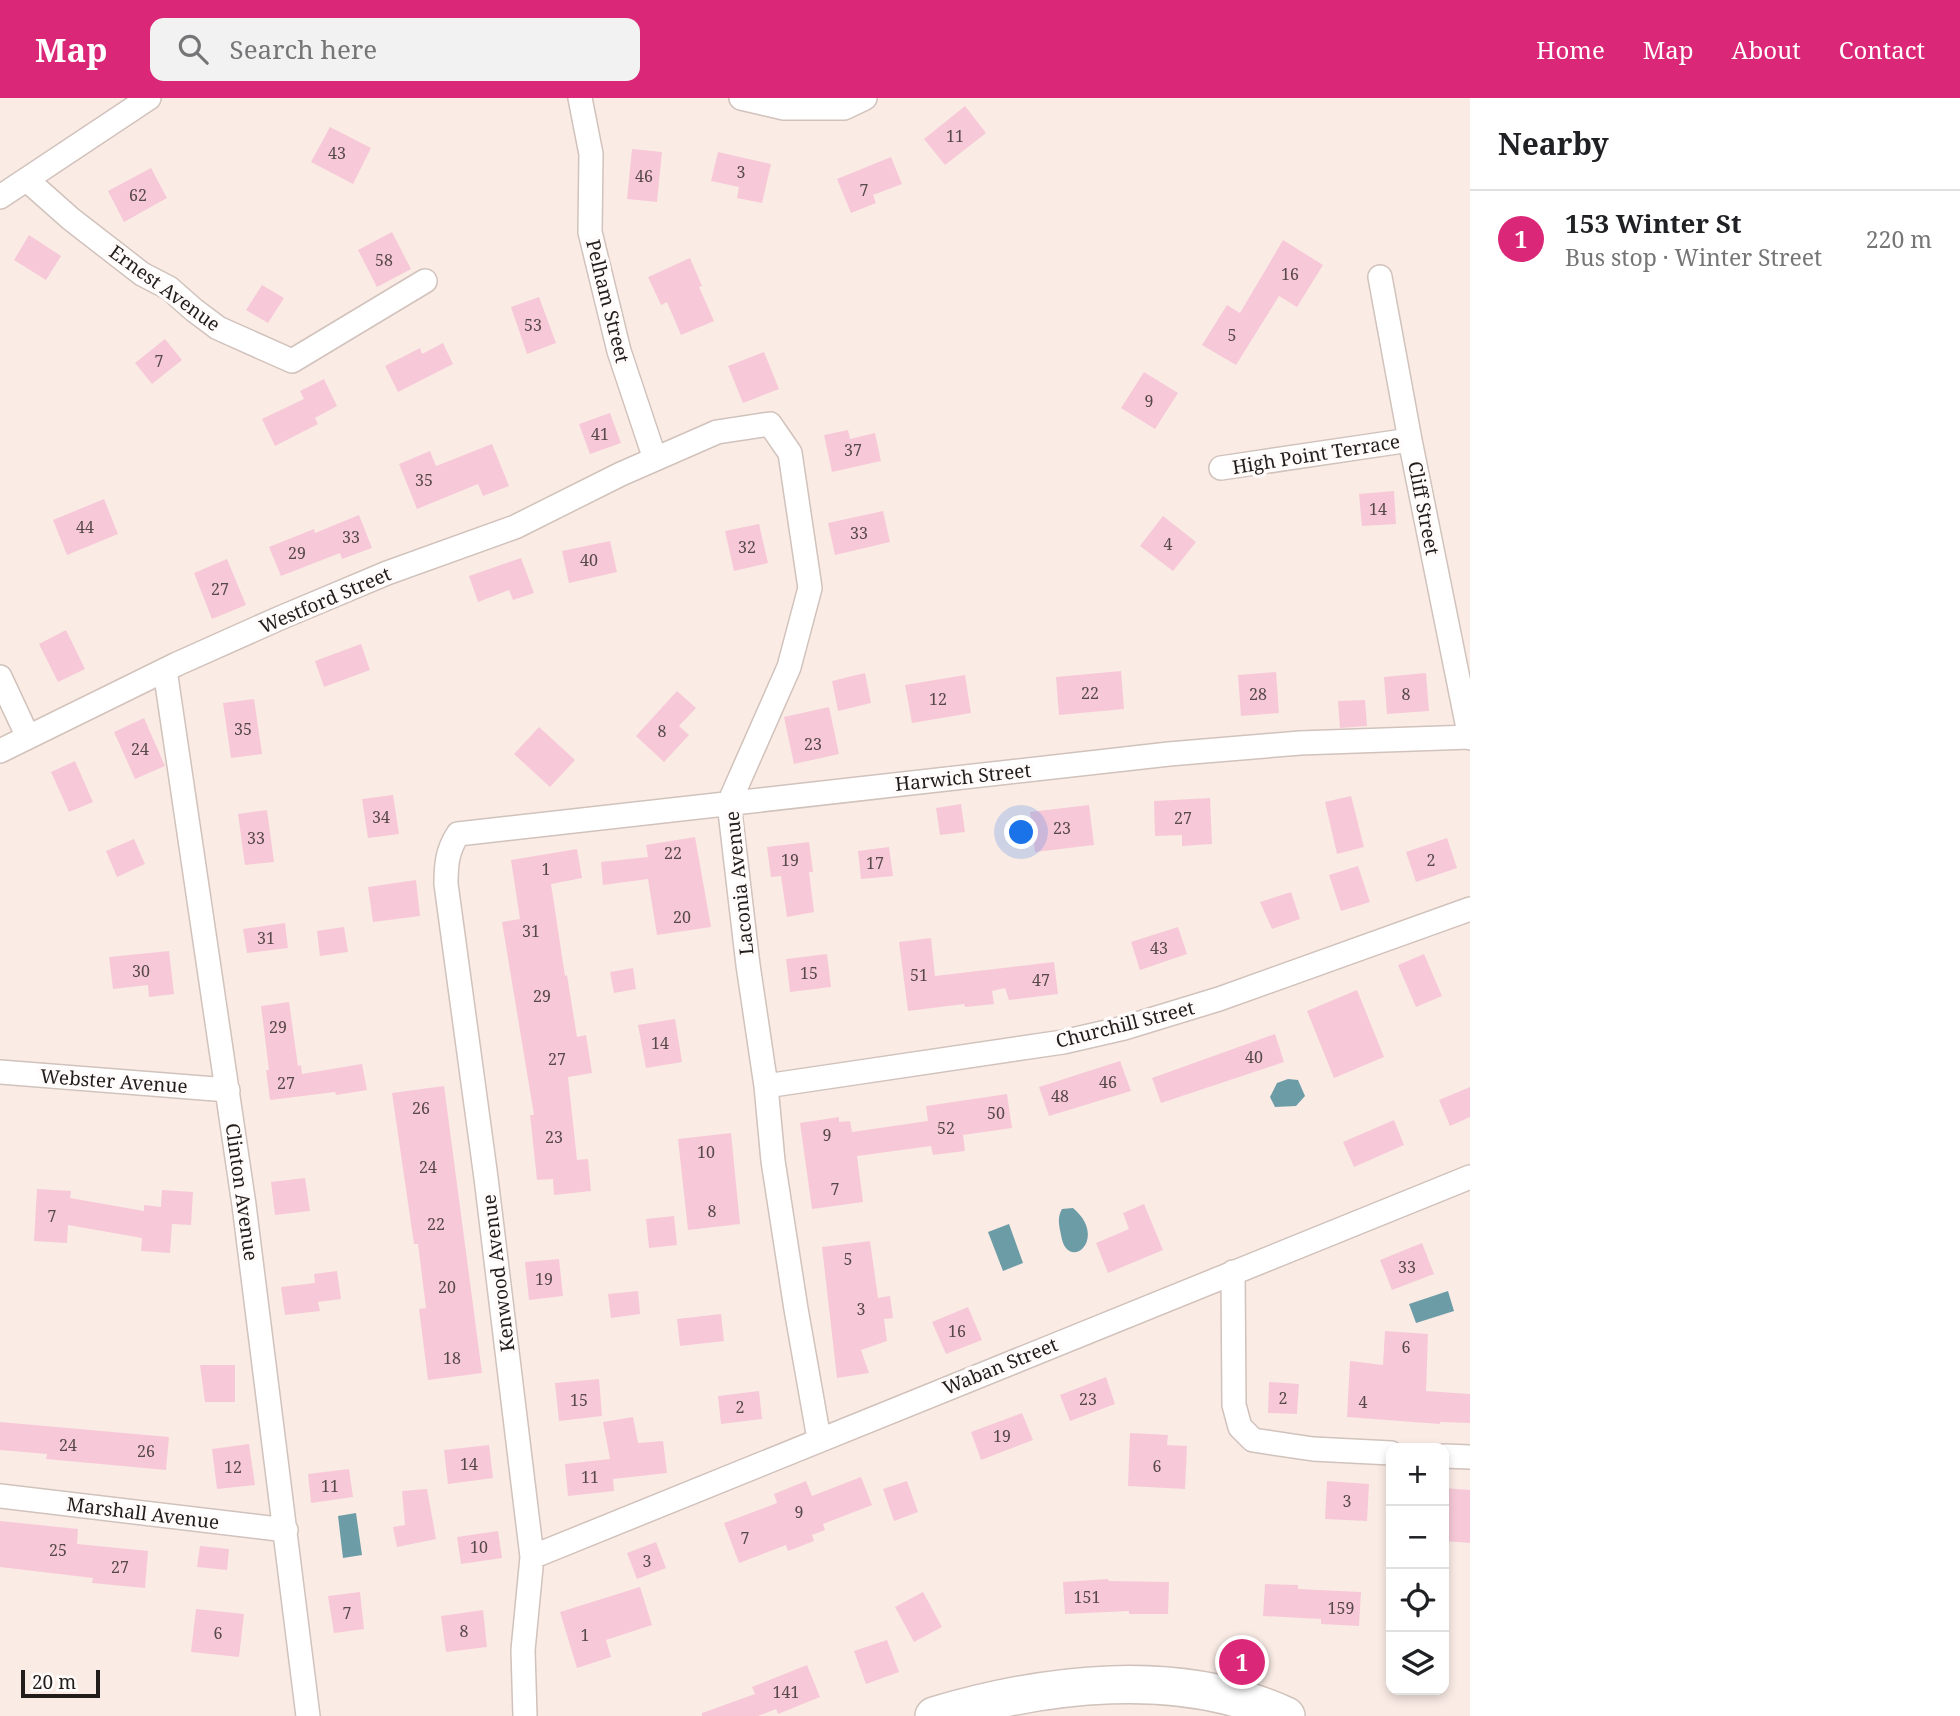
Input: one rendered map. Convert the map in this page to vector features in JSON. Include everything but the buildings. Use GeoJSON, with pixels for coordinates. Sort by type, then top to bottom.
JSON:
{"type":"FeatureCollection","features":[{"type":"Feature","properties":{"kind":"main road"},"geometry":{"type":"LineString","coordinates":[[934,1716],[1015,1695],[1087,1686],[1139,1685],[1242,1698],[1286,1716]]}},
{"type":"Feature","properties":{"kind":"street"},"geometry":{"type":"LineString","coordinates":[[0,197],[149,98]]}},
{"type":"Feature","properties":{"kind":"street","name":"Pelham Street"},"geometry":{"type":"LineString","coordinates":[[580,98],[591,154],[590,232],[619,351],[655,459]]}},
{"type":"Feature","properties":{"kind":"street"},"geometry":{"type":"LineString","coordinates":[[741,98],[784,108],[844,108],[864,98]]}},
{"type":"Feature","properties":{"kind":"street","name":"Ernest Avenue"},"geometry":{"type":"LineString","coordinates":[[27,180],[71,219],[142,274],[169,288],[218,328],[292,360],[425,281]]}},
{"type":"Feature","properties":{"kind":"street","name":"Cliff Street"},"geometry":{"type":"LineString","coordinates":[[1380,277],[1470,738]]}},
{"type":"Feature","properties":{"kind":"street","name":"Laconia Avenue"},"geometry":{"type":"LineString","coordinates":[[655,459],[717,432],[770,424],[790,453],[810,587],[789,667],[729,803],[777,1188],[819,1439]]}},
{"type":"Feature","properties":{"kind":"street","name":"High Point Terrace"},"geometry":{"type":"LineString","coordinates":[[1221,468],[1410,440]]}},
{"type":"Feature","properties":{"kind":"street","name":"Westford Street"},"geometry":{"type":"LineString","coordinates":[[0,751],[165,670],[280,618],[387,573],[515,527],[655,459]]}},
{"type":"Feature","properties":{"kind":"street","name":"Clinton Avenue"},"geometry":{"type":"LineString","coordinates":[[165,670],[228,1090],[308,1716]]}},
{"type":"Feature","properties":{"kind":"street"},"geometry":{"type":"LineString","coordinates":[[0,677],[28,737]]}},
{"type":"Feature","properties":{"kind":"street","name":"Harwich Street"},"geometry":{"type":"LineString","coordinates":[[458,834],[1169,754],[1300,743],[1470,738]]}},
{"type":"Feature","properties":{"kind":"street","name":"Kenwood Avenue"},"geometry":{"type":"LineString","coordinates":[[458,834],[450,847],[446,863],[446,884],[486,1178],[532,1557],[523,1650],[525,1716]]}},
{"type":"Feature","properties":{"kind":"street","name":"Churchill Street"},"geometry":{"type":"LineString","coordinates":[[766,1086],[1063,1042],[1124,1028],[1219,999],[1470,909]]}},
{"type":"Feature","properties":{"kind":"street","name":"Webster Avenue"},"geometry":{"type":"LineString","coordinates":[[0,1072],[228,1090]]}},
{"type":"Feature","properties":{"kind":"street","name":"Waban Street"},"geometry":{"type":"LineString","coordinates":[[532,1557],[1470,1177]]}},
{"type":"Feature","properties":{"kind":"street"},"geometry":{"type":"LineString","coordinates":[[1233,1272],[1234,1405],[1240,1427],[1253,1440],[1313,1449],[1386,1453]]}},
{"type":"Feature","properties":{"kind":"street"},"geometry":{"type":"LineString","coordinates":[[1449,1456],[1470,1457]]}},
{"type":"Feature","properties":{"kind":"street","name":"Marshall Avenue"},"geometry":{"type":"LineString","coordinates":[[0,1496],[286,1530]]}},
{"type":"Feature","properties":{"kind":"water"},"geometry":{"type":"Polygon","coordinates":[[[1288,1079],[1298,1080],[1305,1096],[1296,1106],[1275,1107],[1270,1097],[1277,1083],[1288,1079]]]}},
{"type":"Feature","properties":{"kind":"water"},"geometry":{"type":"Polygon","coordinates":[[[1073,1208],[1088,1231],[1083,1248],[1077,1252],[1071,1252],[1065,1246],[1059,1225],[1062,1209],[1073,1208]]]}},
{"type":"Feature","properties":{"kind":"water"},"geometry":{"type":"Polygon","coordinates":[[[1009,1224],[1023,1263],[1003,1271],[988,1232],[1009,1224]]]}},
{"type":"Feature","properties":{"kind":"water"},"geometry":{"type":"Polygon","coordinates":[[[1448,1291],[1454,1311],[1416,1323],[1409,1304],[1448,1291]]]}},
{"type":"Feature","properties":{"kind":"water"},"geometry":{"type":"Polygon","coordinates":[[[356,1513],[362,1555],[343,1558],[338,1516],[356,1513]]]}},
{"type":"Feature","properties":{"kind":"place","name":"153 Winter St"},"geometry":{"type":"Point","coordinates":[1242,1662]}}]}
